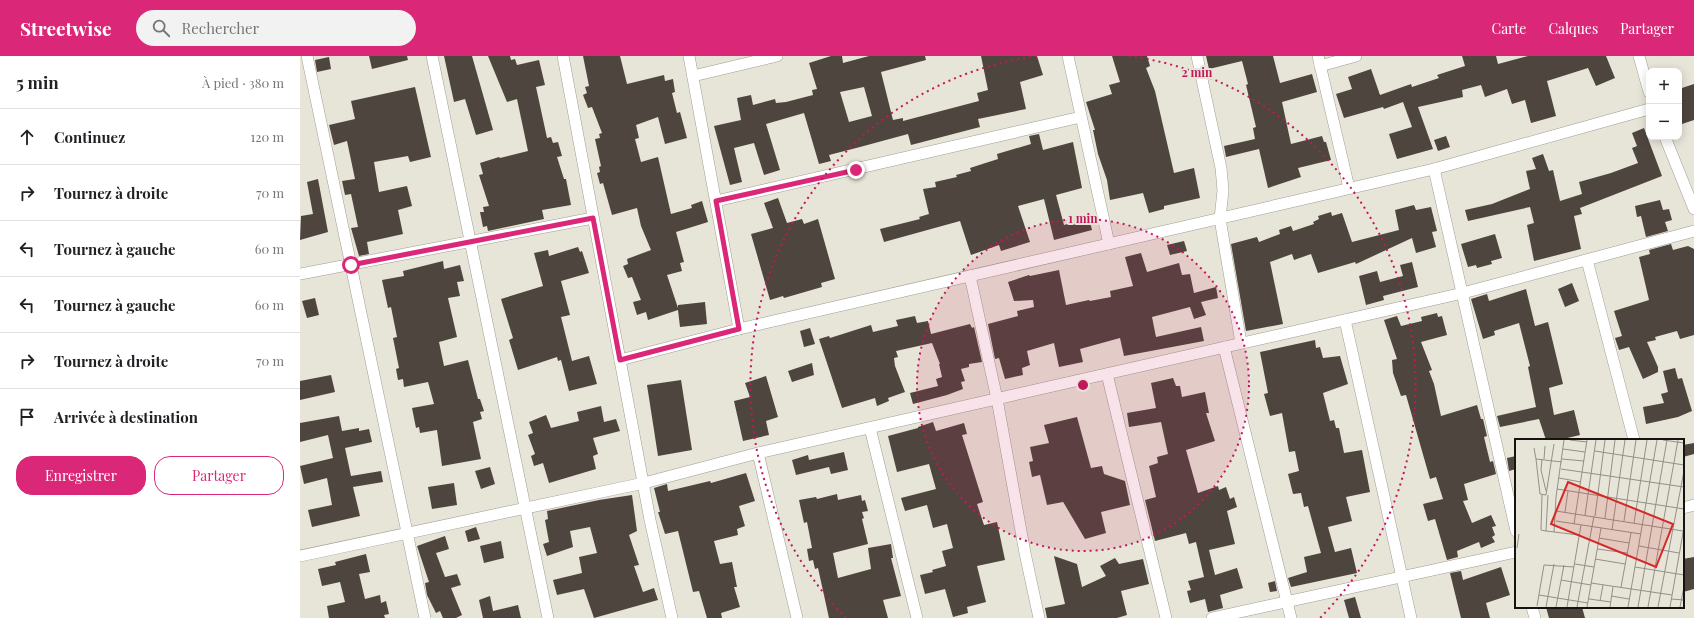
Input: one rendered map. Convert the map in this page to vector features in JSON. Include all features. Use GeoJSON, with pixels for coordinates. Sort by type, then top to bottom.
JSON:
{"type":"FeatureCollection","features":[{"type":"Feature","properties":{"kind":"street"},"geometry":{"type":"LineString","coordinates":[[307,56],[425,618]]}},
{"type":"Feature","properties":{"kind":"street"},"geometry":{"type":"LineString","coordinates":[[432,56],[548,618]]}},
{"type":"Feature","properties":{"kind":"street"},"geometry":{"type":"LineString","coordinates":[[563,56],[650,520],[672,618]]}},
{"type":"Feature","properties":{"kind":"street"},"geometry":{"type":"LineString","coordinates":[[689,56],[739,329]]}},
{"type":"Feature","properties":{"kind":"street"},"geometry":{"type":"LineString","coordinates":[[693,76],[777,56]]}},
{"type":"Feature","properties":{"kind":"street"},"geometry":{"type":"LineString","coordinates":[[1068,56],[1108,244]]}},
{"type":"Feature","properties":{"kind":"street"},"geometry":{"type":"LineString","coordinates":[[1197,56],[1221,168],[1223,190],[1220,219],[1241,343]]}},
{"type":"Feature","properties":{"kind":"street"},"geometry":{"type":"LineString","coordinates":[[1349,188],[1319,61],[1356,56]]}},
{"type":"Feature","properties":{"kind":"street"},"geometry":{"type":"LineString","coordinates":[[1639,56],[1646,81]]}},
{"type":"Feature","properties":{"kind":"street"},"geometry":{"type":"LineString","coordinates":[[620,360],[739,329],[1434,169],[1646,110]]}},
{"type":"Feature","properties":{"kind":"street"},"geometry":{"type":"LineString","coordinates":[[716,201],[1081,117]]}},
{"type":"Feature","properties":{"kind":"street"},"geometry":{"type":"LineString","coordinates":[[1666,140],[1694,209]]}},
{"type":"Feature","properties":{"kind":"street"},"geometry":{"type":"LineString","coordinates":[[1434,169],[1515,527]]}},
{"type":"Feature","properties":{"kind":"street"},"geometry":{"type":"LineString","coordinates":[[300,274],[593,218]]}},
{"type":"Feature","properties":{"kind":"street"},"geometry":{"type":"LineString","coordinates":[[300,556],[524,507],[644,483],[758,453],[1462,293],[1694,231]]}},
{"type":"Feature","properties":{"kind":"street"},"geometry":{"type":"LineString","coordinates":[[1587,260],[1634,439]]}},
{"type":"Feature","properties":{"kind":"street"},"geometry":{"type":"LineString","coordinates":[[970,276],[997,399],[1025,553],[1039,618]]}},
{"type":"Feature","properties":{"kind":"street"},"geometry":{"type":"LineString","coordinates":[[1346,320],[1411,618]]}},
{"type":"Feature","properties":{"kind":"street"},"geometry":{"type":"LineString","coordinates":[[1224,347],[1291,618]]}},
{"type":"Feature","properties":{"kind":"street"},"geometry":{"type":"LineString","coordinates":[[1107,374],[1166,618]]}},
{"type":"Feature","properties":{"kind":"street"},"geometry":{"type":"LineString","coordinates":[[870,428],[917,618]]}},
{"type":"Feature","properties":{"kind":"street"},"geometry":{"type":"LineString","coordinates":[[758,453],[797,618]]}},
{"type":"Feature","properties":{"kind":"street"},"geometry":{"type":"LineString","coordinates":[[1684,508],[1694,505]]}},
{"type":"Feature","properties":{"kind":"street"},"geometry":{"type":"LineString","coordinates":[[1212,618],[1515,552]]}},
{"type":"Feature","properties":{"kind":"street"},"geometry":{"type":"LineString","coordinates":[[1532,608],[1535,618]]}},
{"type":"Feature","properties":{"kind":"building"},"geometry":{"type":"Polygon","coordinates":[[[369,56],[407,56],[408,60],[372,69],[369,56]]]}},
{"type":"Feature","properties":{"kind":"building"},"geometry":{"type":"Polygon","coordinates":[[[444,56],[472,56],[493,130],[476,135],[465,99],[454,102],[444,56]]]}},
{"type":"Feature","properties":{"kind":"building"},"geometry":{"type":"Polygon","coordinates":[[[488,56],[510,56],[511,60],[515,59],[517,65],[539,60],[545,85],[536,87],[547,138],[551,137],[553,143],[558,142],[562,156],[557,157],[564,179],[566,179],[571,205],[542,210],[544,219],[488,231],[487,226],[483,227],[480,212],[484,212],[483,207],[489,206],[479,175],[483,174],[480,163],[499,157],[528,151],[517,99],[507,102],[488,56]]]}},
{"type":"Feature","properties":{"kind":"building"},"geometry":{"type":"Polygon","coordinates":[[[583,56],[620,56],[627,84],[664,75],[665,81],[673,79],[675,92],[672,93],[677,113],[680,112],[687,138],[665,144],[658,117],[636,125],[639,138],[635,139],[641,162],[658,157],[671,214],[692,208],[691,205],[702,201],[708,222],[676,232],[684,262],[680,263],[682,271],[667,275],[678,308],[678,305],[705,302],[707,324],[680,327],[678,310],[648,320],[646,312],[637,315],[633,302],[641,300],[632,277],[628,278],[623,266],[628,264],[627,259],[651,250],[641,226],[637,208],[612,215],[603,183],[600,184],[597,173],[600,172],[599,167],[601,166],[595,139],[600,138],[599,134],[602,133],[592,107],[588,108],[583,95],[587,93],[585,87],[589,86],[583,56]]]}},
{"type":"Feature","properties":{"kind":"building"},"geometry":{"type":"Polygon","coordinates":[[[831,56],[842,56],[843,63],[869,56],[925,56],[926,60],[881,72],[893,120],[903,118],[903,121],[979,101],[977,93],[988,90],[981,56],[1037,56],[1043,75],[1020,82],[1026,109],[978,119],[980,127],[911,145],[908,134],[829,155],[831,161],[819,164],[804,113],[766,124],[780,170],[764,175],[754,143],[734,148],[742,182],[730,185],[714,126],[741,120],[737,98],[751,95],[753,105],[775,99],[776,103],[786,102],[813,95],[812,90],[817,89],[809,63],[831,56]],[[864,87],[840,92],[849,122],[872,116],[864,87]]]}},
{"type":"Feature","properties":{"kind":"building"},"geometry":{"type":"Polygon","coordinates":[[[1112,56],[1147,56],[1150,66],[1146,68],[1155,91],[1174,173],[1194,168],[1200,198],[1164,206],[1164,209],[1149,213],[1143,193],[1110,200],[1107,180],[1098,154],[1093,130],[1095,130],[1086,102],[1112,94],[1109,85],[1120,82],[1112,56]]]}},
{"type":"Feature","properties":{"kind":"building"},"geometry":{"type":"Polygon","coordinates":[[[1206,56],[1273,56],[1280,83],[1312,74],[1317,92],[1282,102],[1291,144],[1322,136],[1324,142],[1326,142],[1331,160],[1298,168],[1301,177],[1268,188],[1259,149],[1226,157],[1224,146],[1255,139],[1253,128],[1256,127],[1246,85],[1248,84],[1242,61],[1209,69],[1206,56]]]}},
{"type":"Feature","properties":{"kind":"building"},"geometry":{"type":"Polygon","coordinates":[[[1462,56],[1496,56],[1498,64],[1528,56],[1606,56],[1615,78],[1596,86],[1588,68],[1547,81],[1556,116],[1531,123],[1525,100],[1512,104],[1507,89],[1485,97],[1481,85],[1462,90],[1463,97],[1418,107],[1433,149],[1397,159],[1389,134],[1412,127],[1403,102],[1384,109],[1383,107],[1344,118],[1336,94],[1352,89],[1348,77],[1371,69],[1380,95],[1411,84],[1412,87],[1439,78],[1437,75],[1465,66],[1462,56]]]}},
{"type":"Feature","properties":{"kind":"building"},"geometry":{"type":"Polygon","coordinates":[[[329,57],[331,69],[317,72],[315,60],[329,57]]]}},
{"type":"Feature","properties":{"kind":"building"},"geometry":{"type":"Polygon","coordinates":[[[1694,84],[1694,120],[1682,124],[1682,104],[1682,88],[1694,84]]]}},
{"type":"Feature","properties":{"kind":"building"},"geometry":{"type":"Polygon","coordinates":[[[415,87],[431,157],[410,162],[408,156],[374,162],[379,192],[407,186],[412,206],[398,210],[403,234],[367,242],[369,254],[359,256],[351,228],[358,227],[351,194],[345,195],[342,181],[355,179],[347,141],[334,145],[329,125],[355,119],[351,101],[415,87]]]}},
{"type":"Feature","properties":{"kind":"building"},"geometry":{"type":"Polygon","coordinates":[[[1644,128],[1646,140],[1648,140],[1662,176],[1580,208],[1582,214],[1574,216],[1581,249],[1534,261],[1527,225],[1534,223],[1530,207],[1468,221],[1465,210],[1492,204],[1530,189],[1526,171],[1536,169],[1532,158],[1543,154],[1549,171],[1553,170],[1560,201],[1582,194],[1579,182],[1611,173],[1638,163],[1632,148],[1637,146],[1632,133],[1644,128]]]}},
{"type":"Feature","properties":{"kind":"building"},"geometry":{"type":"Polygon","coordinates":[[[1039,134],[1043,150],[1073,142],[1082,188],[1056,195],[1064,225],[1089,218],[1092,230],[1054,240],[1044,199],[1018,206],[1030,242],[1001,251],[999,245],[971,255],[960,221],[884,242],[880,229],[920,219],[919,217],[929,214],[923,189],[936,187],[935,182],[957,177],[956,175],[971,171],[970,168],[998,159],[997,154],[1031,144],[1029,136],[1039,134]]]}},
{"type":"Feature","properties":{"kind":"building"},"geometry":{"type":"Polygon","coordinates":[[[1446,136],[1450,147],[1438,151],[1434,140],[1446,136]]]}},
{"type":"Feature","properties":{"kind":"building"},"geometry":{"type":"Polygon","coordinates":[[[318,179],[328,232],[300,240],[301,216],[313,214],[307,182],[318,179]]]}},
{"type":"Feature","properties":{"kind":"building"},"geometry":{"type":"Polygon","coordinates":[[[778,198],[787,223],[802,219],[804,224],[818,219],[835,279],[821,283],[822,287],[784,298],[783,296],[770,300],[751,234],[773,228],[764,203],[778,198]]]}},
{"type":"Feature","properties":{"kind":"building"},"geometry":{"type":"Polygon","coordinates":[[[1660,200],[1663,210],[1669,209],[1672,220],[1665,222],[1668,231],[1646,237],[1641,216],[1637,217],[1635,206],[1660,200]]]}},
{"type":"Feature","properties":{"kind":"building"},"geometry":{"type":"Polygon","coordinates":[[[1414,205],[1416,210],[1431,207],[1437,231],[1432,232],[1436,247],[1416,253],[1412,238],[1356,264],[1355,262],[1318,273],[1311,254],[1294,260],[1292,254],[1270,262],[1283,324],[1246,331],[1231,244],[1257,237],[1259,242],[1280,234],[1279,230],[1291,226],[1293,231],[1314,224],[1313,222],[1319,219],[1318,216],[1331,212],[1332,216],[1342,213],[1352,242],[1399,230],[1395,210],[1414,205]]]}},
{"type":"Feature","properties":{"kind":"building"},"geometry":{"type":"Polygon","coordinates":[[[1495,234],[1502,258],[1491,261],[1492,264],[1477,268],[1476,265],[1468,267],[1461,244],[1495,234]]]}},
{"type":"Feature","properties":{"kind":"building"},"geometry":{"type":"Polygon","coordinates":[[[1184,241],[1187,251],[1170,255],[1167,245],[1184,241]]]}},
{"type":"Feature","properties":{"kind":"building"},"geometry":{"type":"Polygon","coordinates":[[[1671,244],[1673,250],[1688,246],[1694,249],[1694,335],[1680,339],[1677,331],[1655,337],[1656,340],[1647,342],[1658,367],[1658,372],[1643,379],[1629,347],[1619,350],[1615,338],[1622,336],[1614,311],[1649,300],[1639,257],[1650,254],[1649,250],[1671,244]]]}},
{"type":"Feature","properties":{"kind":"building"},"geometry":{"type":"Polygon","coordinates":[[[578,247],[580,252],[582,251],[589,273],[561,281],[570,315],[561,317],[572,361],[589,356],[597,384],[569,391],[561,360],[558,361],[557,357],[518,370],[509,340],[513,338],[501,299],[543,286],[534,253],[548,250],[549,256],[578,247]]]}},
{"type":"Feature","properties":{"kind":"building"},"geometry":{"type":"Polygon","coordinates":[[[1141,253],[1147,272],[1179,263],[1182,275],[1190,274],[1194,293],[1216,287],[1218,298],[1201,302],[1206,315],[1194,319],[1190,307],[1152,317],[1156,337],[1201,327],[1204,341],[1124,356],[1120,338],[1080,349],[1083,362],[1059,367],[1054,343],[1027,351],[1030,365],[1022,368],[1023,375],[1005,379],[999,358],[995,359],[988,324],[1018,316],[1017,311],[1034,307],[1033,300],[1014,301],[1008,282],[1029,275],[1059,270],[1066,305],[1111,297],[1110,291],[1133,286],[1125,257],[1141,253]]]}},
{"type":"Feature","properties":{"kind":"building"},"geometry":{"type":"Polygon","coordinates":[[[443,261],[444,269],[460,265],[464,281],[457,282],[460,296],[448,298],[457,337],[439,342],[444,366],[468,360],[478,399],[480,399],[484,411],[480,412],[482,419],[473,422],[481,459],[442,466],[437,430],[420,433],[419,427],[416,428],[412,408],[434,404],[428,382],[404,387],[403,379],[398,380],[396,369],[399,368],[393,338],[397,337],[391,307],[388,308],[382,280],[404,276],[403,271],[443,261]]]}},
{"type":"Feature","properties":{"kind":"building"},"geometry":{"type":"Polygon","coordinates":[[[1412,262],[1418,287],[1383,296],[1384,300],[1366,305],[1359,276],[1377,271],[1380,282],[1403,276],[1400,265],[1412,262]]]}},
{"type":"Feature","properties":{"kind":"building"},"geometry":{"type":"Polygon","coordinates":[[[1572,283],[1579,301],[1565,307],[1558,289],[1572,283]]]}},
{"type":"Feature","properties":{"kind":"building"},"geometry":{"type":"Polygon","coordinates":[[[1526,289],[1535,326],[1548,322],[1563,384],[1549,388],[1554,415],[1574,410],[1580,435],[1563,439],[1546,439],[1539,419],[1500,427],[1497,416],[1536,407],[1528,367],[1530,366],[1519,323],[1494,331],[1495,335],[1483,339],[1471,299],[1487,294],[1489,301],[1526,289]]]}},
{"type":"Feature","properties":{"kind":"building"},"geometry":{"type":"Polygon","coordinates":[[[315,298],[319,315],[307,318],[302,301],[315,298]]]}},
{"type":"Feature","properties":{"kind":"building"},"geometry":{"type":"Polygon","coordinates":[[[1437,313],[1438,317],[1442,316],[1447,335],[1421,342],[1432,370],[1429,371],[1434,384],[1441,416],[1477,405],[1481,419],[1483,419],[1487,436],[1484,437],[1490,462],[1493,461],[1496,474],[1464,484],[1468,500],[1463,501],[1472,523],[1491,515],[1496,526],[1492,527],[1495,535],[1492,537],[1495,542],[1481,548],[1479,542],[1457,551],[1458,557],[1447,560],[1435,519],[1428,521],[1423,504],[1443,499],[1436,477],[1430,479],[1406,395],[1401,396],[1393,373],[1392,360],[1397,359],[1384,320],[1397,316],[1401,326],[1422,321],[1421,317],[1437,313]]]}},
{"type":"Feature","properties":{"kind":"building"},"geometry":{"type":"Polygon","coordinates":[[[915,316],[917,323],[928,321],[931,334],[970,324],[972,328],[974,327],[982,362],[969,364],[969,367],[961,369],[965,381],[961,382],[963,389],[913,404],[910,393],[938,386],[936,379],[942,377],[940,364],[932,343],[896,351],[898,357],[894,358],[895,366],[905,392],[888,398],[889,401],[877,406],[875,398],[842,408],[819,339],[829,336],[830,338],[871,325],[873,332],[898,326],[896,320],[915,316]]]}},
{"type":"Feature","properties":{"kind":"building"},"geometry":{"type":"Polygon","coordinates":[[[810,328],[815,344],[804,347],[800,331],[810,328]]]}},
{"type":"Feature","properties":{"kind":"building"},"geometry":{"type":"Polygon","coordinates":[[[1315,340],[1316,348],[1320,347],[1323,358],[1340,356],[1348,384],[1323,393],[1330,421],[1334,420],[1336,428],[1339,428],[1344,453],[1362,450],[1370,492],[1346,497],[1352,521],[1328,527],[1335,552],[1351,548],[1357,573],[1291,587],[1288,578],[1307,572],[1304,557],[1321,553],[1308,506],[1304,507],[1301,493],[1293,494],[1288,474],[1299,471],[1295,451],[1289,452],[1282,413],[1270,416],[1264,394],[1268,393],[1260,352],[1315,340]]]}},
{"type":"Feature","properties":{"kind":"building"},"geometry":{"type":"Polygon","coordinates":[[[812,363],[814,375],[792,382],[788,371],[812,363]]]}},
{"type":"Feature","properties":{"kind":"building"},"geometry":{"type":"Polygon","coordinates":[[[1675,368],[1678,379],[1682,378],[1692,411],[1678,417],[1646,424],[1643,407],[1664,403],[1661,394],[1668,392],[1663,371],[1675,368]]]}},
{"type":"Feature","properties":{"kind":"building"},"geometry":{"type":"Polygon","coordinates":[[[331,375],[335,392],[300,400],[300,381],[331,375]]]}},
{"type":"Feature","properties":{"kind":"building"},"geometry":{"type":"Polygon","coordinates":[[[766,376],[778,417],[766,421],[769,435],[743,441],[734,401],[750,397],[745,383],[766,376]]]}},
{"type":"Feature","properties":{"kind":"building"},"geometry":{"type":"Polygon","coordinates":[[[1173,378],[1176,386],[1180,386],[1182,397],[1205,392],[1209,413],[1206,413],[1215,441],[1186,450],[1198,493],[1218,486],[1219,490],[1226,487],[1230,499],[1234,497],[1237,507],[1227,511],[1235,544],[1209,550],[1215,575],[1237,568],[1243,588],[1220,595],[1223,608],[1208,612],[1205,599],[1190,603],[1187,591],[1191,590],[1188,581],[1204,577],[1196,542],[1189,544],[1186,533],[1155,541],[1145,500],[1156,497],[1149,466],[1158,463],[1157,457],[1168,454],[1161,422],[1129,427],[1127,413],[1156,408],[1151,383],[1173,378]]]}},
{"type":"Feature","properties":{"kind":"building"},"geometry":{"type":"Polygon","coordinates":[[[681,380],[692,450],[658,456],[647,385],[681,380]]]}},
{"type":"Feature","properties":{"kind":"building"},"geometry":{"type":"Polygon","coordinates":[[[601,406],[604,422],[616,419],[620,431],[593,438],[598,454],[593,456],[596,469],[549,483],[543,463],[534,466],[531,456],[535,454],[528,435],[533,433],[529,422],[546,415],[551,428],[579,421],[577,412],[601,406]]]}},
{"type":"Feature","properties":{"kind":"building"},"geometry":{"type":"Polygon","coordinates":[[[339,416],[342,431],[359,428],[359,431],[369,429],[372,442],[345,448],[351,476],[381,471],[383,482],[353,487],[360,516],[312,527],[308,510],[332,505],[327,478],[304,484],[300,466],[333,458],[328,435],[300,442],[300,423],[339,416]]]}},
{"type":"Feature","properties":{"kind":"building"},"geometry":{"type":"Polygon","coordinates":[[[1077,417],[1091,468],[1102,466],[1104,474],[1125,481],[1130,505],[1101,512],[1106,533],[1085,539],[1062,500],[1063,502],[1047,505],[1040,475],[1032,477],[1029,462],[1033,461],[1030,447],[1049,443],[1044,425],[1077,417]]]}},
{"type":"Feature","properties":{"kind":"building"},"geometry":{"type":"Polygon","coordinates":[[[933,422],[936,431],[964,423],[967,434],[962,435],[983,502],[977,504],[984,525],[997,522],[1005,560],[977,566],[986,602],[967,607],[968,613],[953,617],[945,589],[925,594],[920,575],[933,572],[932,570],[946,566],[942,551],[953,548],[947,524],[933,528],[927,505],[905,511],[901,498],[936,489],[929,464],[897,472],[888,436],[918,428],[933,422]]]}},
{"type":"Feature","properties":{"kind":"building"},"geometry":{"type":"Polygon","coordinates":[[[1694,443],[1694,454],[1684,457],[1684,445],[1694,443]]]}},
{"type":"Feature","properties":{"kind":"building"},"geometry":{"type":"Polygon","coordinates":[[[844,452],[848,470],[831,474],[829,467],[796,475],[792,460],[808,455],[809,460],[844,452]]]}},
{"type":"Feature","properties":{"kind":"building"},"geometry":{"type":"Polygon","coordinates":[[[1515,456],[1515,469],[1509,471],[1507,458],[1515,456]]]}},
{"type":"Feature","properties":{"kind":"building"},"geometry":{"type":"Polygon","coordinates":[[[490,467],[495,484],[481,489],[475,471],[490,467]]]}},
{"type":"Feature","properties":{"kind":"building"},"geometry":{"type":"Polygon","coordinates":[[[746,473],[755,501],[739,506],[745,526],[737,529],[738,535],[714,541],[720,564],[732,562],[737,587],[734,587],[740,607],[721,613],[722,618],[707,618],[699,591],[693,592],[678,531],[665,534],[658,512],[660,512],[654,488],[667,484],[668,491],[710,481],[711,483],[746,473]]]}},
{"type":"Feature","properties":{"kind":"building"},"geometry":{"type":"Polygon","coordinates":[[[454,483],[457,505],[432,509],[428,487],[454,483]]]}},
{"type":"Feature","properties":{"kind":"building"},"geometry":{"type":"Polygon","coordinates":[[[837,494],[838,500],[861,495],[862,501],[865,500],[868,511],[862,512],[864,518],[862,519],[868,544],[833,553],[838,578],[871,569],[868,548],[891,544],[893,558],[891,558],[901,596],[883,600],[888,618],[829,618],[818,568],[815,569],[813,560],[809,561],[807,549],[812,548],[807,522],[804,523],[799,500],[816,497],[817,499],[837,494]]]}},
{"type":"Feature","properties":{"kind":"building"},"geometry":{"type":"Polygon","coordinates":[[[632,495],[637,531],[629,535],[639,565],[634,566],[643,592],[654,588],[658,600],[594,618],[584,589],[557,595],[553,580],[582,573],[579,557],[597,553],[590,527],[570,531],[573,547],[547,556],[543,544],[549,542],[545,520],[548,519],[547,511],[632,495]]]}},
{"type":"Feature","properties":{"kind":"building"},"geometry":{"type":"Polygon","coordinates":[[[476,527],[480,539],[468,542],[465,531],[476,527]]]}},
{"type":"Feature","properties":{"kind":"building"},"geometry":{"type":"Polygon","coordinates":[[[445,536],[449,549],[436,553],[445,577],[457,574],[461,585],[451,588],[462,615],[456,618],[443,618],[440,611],[436,613],[427,595],[425,583],[429,582],[417,546],[445,536]]]}},
{"type":"Feature","properties":{"kind":"building"},"geometry":{"type":"Polygon","coordinates":[[[501,541],[504,558],[484,563],[480,546],[501,541]]]}},
{"type":"Feature","properties":{"kind":"building"},"geometry":{"type":"Polygon","coordinates":[[[366,554],[370,572],[359,574],[365,599],[380,595],[381,603],[386,601],[389,614],[384,615],[385,618],[329,618],[327,606],[345,602],[340,582],[322,586],[318,569],[336,565],[335,562],[366,554]]]}},
{"type":"Feature","properties":{"kind":"building"},"geometry":{"type":"Polygon","coordinates":[[[1054,556],[1077,564],[1082,587],[1106,576],[1100,566],[1115,558],[1119,564],[1143,559],[1149,584],[1121,591],[1127,615],[1117,618],[1047,618],[1045,608],[1065,604],[1054,556]]]}},
{"type":"Feature","properties":{"kind":"building"},"geometry":{"type":"Polygon","coordinates":[[[1694,557],[1694,589],[1684,592],[1684,559],[1694,557]]]}},
{"type":"Feature","properties":{"kind":"building"},"geometry":{"type":"Polygon","coordinates":[[[1501,567],[1510,595],[1486,603],[1490,618],[1461,618],[1450,573],[1461,571],[1463,580],[1501,567]]]}},
{"type":"Feature","properties":{"kind":"building"},"geometry":{"type":"Polygon","coordinates":[[[1275,581],[1277,591],[1270,592],[1268,583],[1275,581]]]}},
{"type":"Feature","properties":{"kind":"building"},"geometry":{"type":"Polygon","coordinates":[[[490,596],[493,611],[518,605],[521,618],[483,618],[479,600],[490,596]]]}},
{"type":"Feature","properties":{"kind":"building"},"geometry":{"type":"Polygon","coordinates":[[[1355,597],[1361,618],[1349,618],[1344,600],[1355,597]]]}},
{"type":"Feature","properties":{"kind":"building"},"geometry":{"type":"Polygon","coordinates":[[[1546,608],[1582,608],[1585,618],[1549,618],[1546,608]]]}},
{"type":"Feature","properties":{"kind":"route"},"geometry":{"type":"LineString","coordinates":[[351,265],[593,218],[620,360],[739,329],[716,201],[856,170]]}}]}
